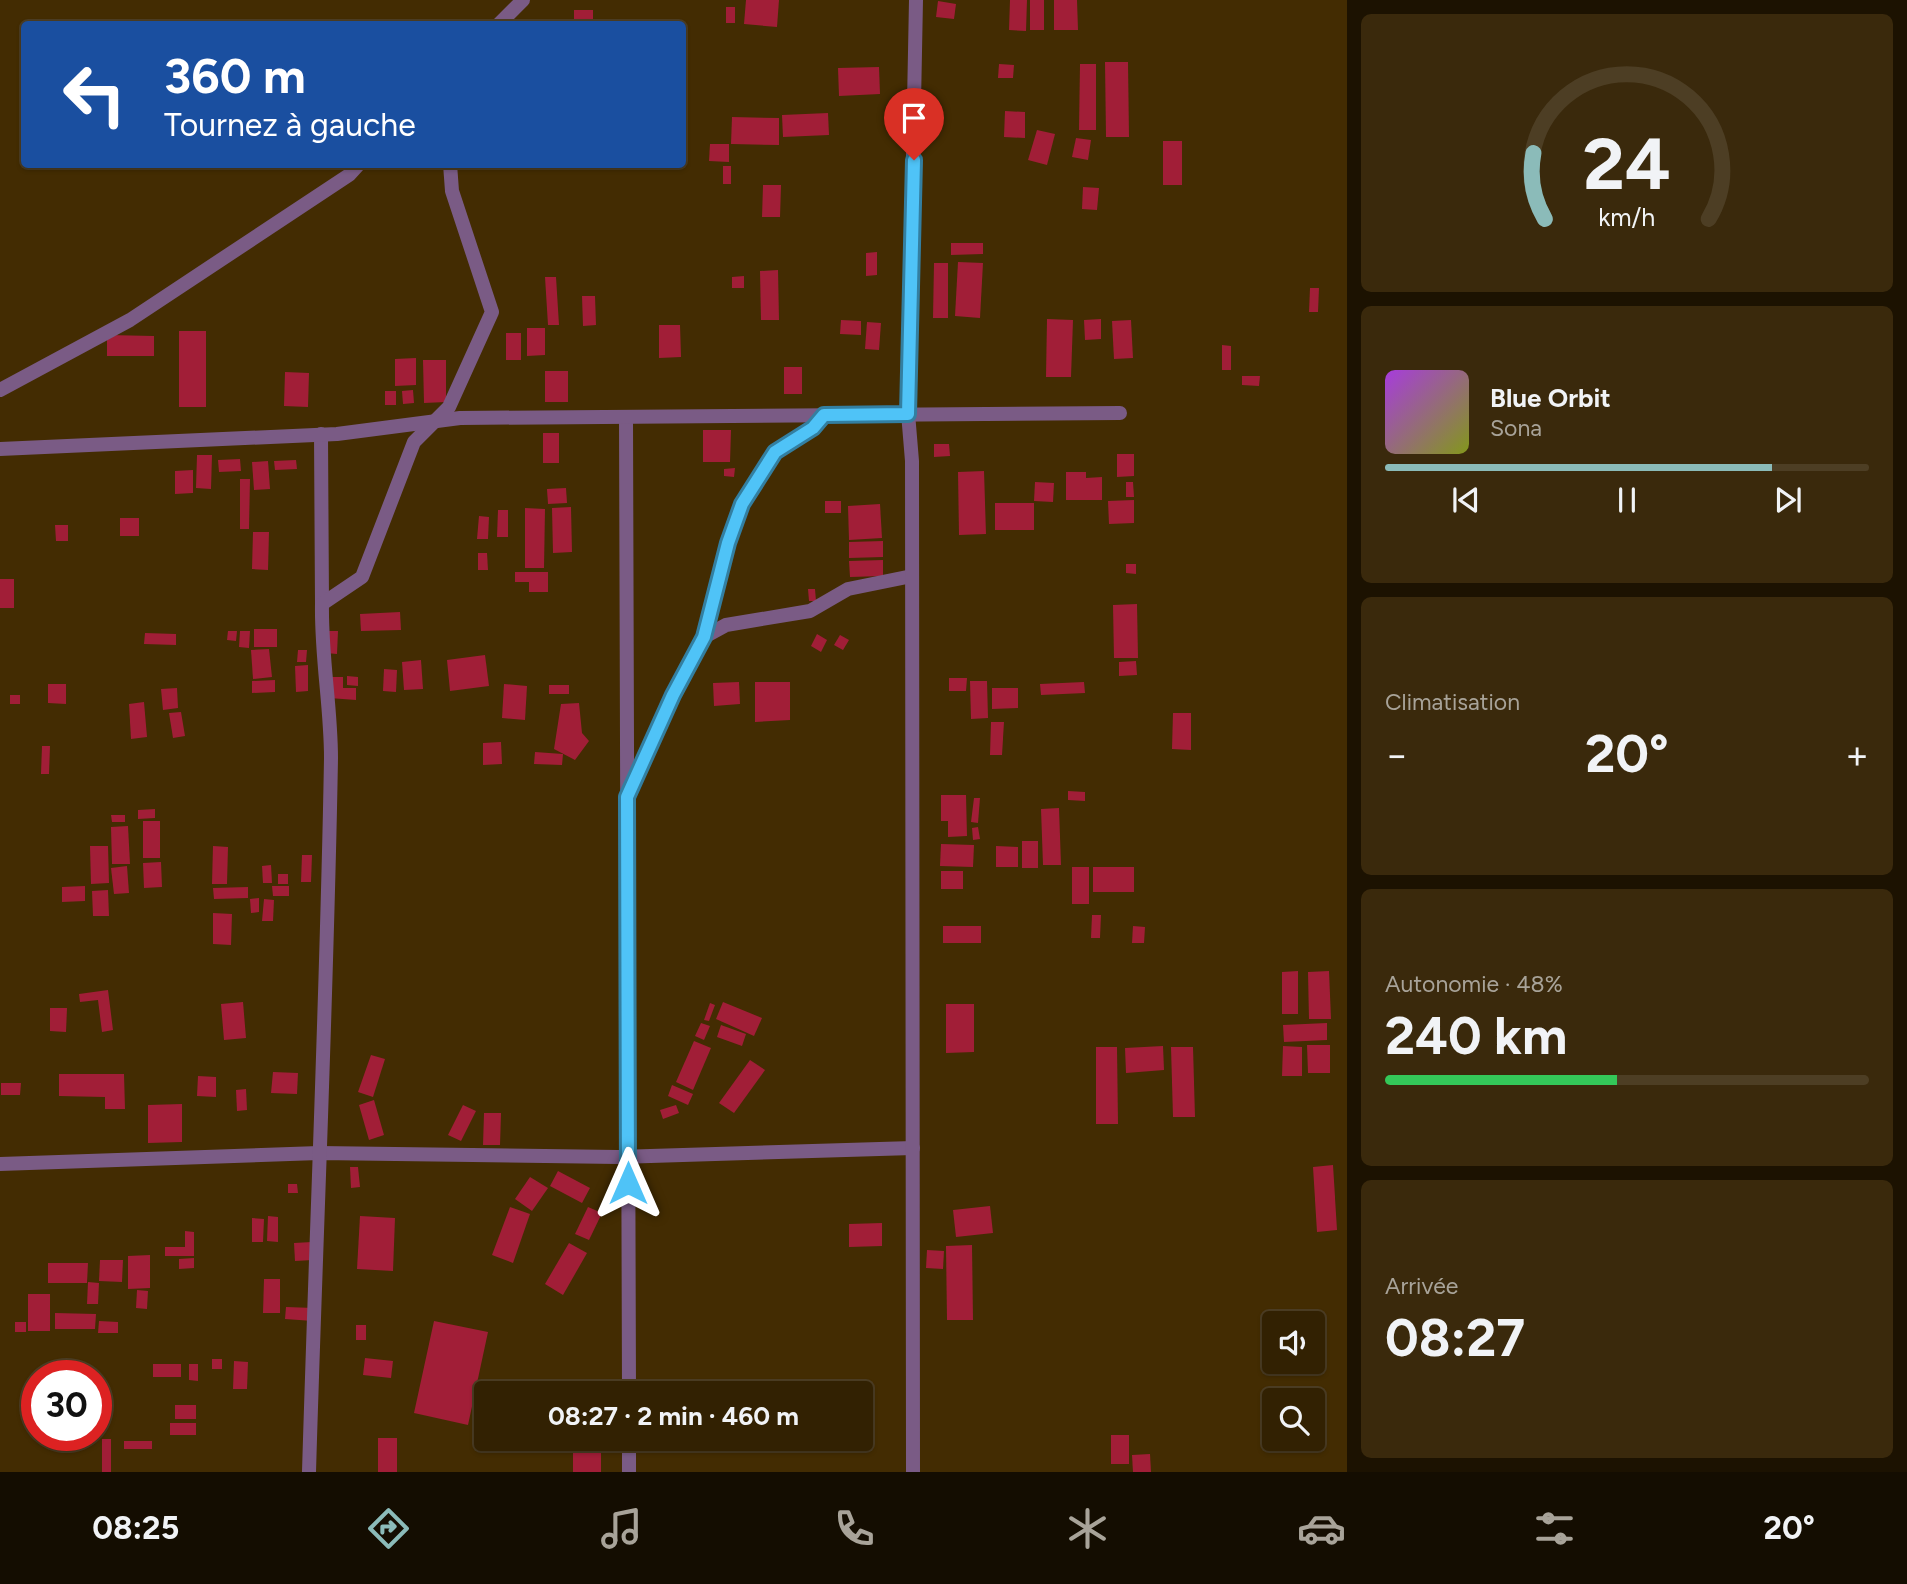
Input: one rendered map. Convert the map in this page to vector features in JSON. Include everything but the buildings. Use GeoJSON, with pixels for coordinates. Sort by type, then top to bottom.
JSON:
{"type":"FeatureCollection","features":[{"type":"Feature","properties":{"kind":"street"},"geometry":{"type":"LineString","coordinates":[[502,21],[523,0]]}},
{"type":"Feature","properties":{"kind":"street"},"geometry":{"type":"LineString","coordinates":[[913,1472],[912,461],[908,414],[916,0]]}},
{"type":"Feature","properties":{"kind":"street"},"geometry":{"type":"LineString","coordinates":[[0,390],[130,320],[349,175],[355,168]]}},
{"type":"Feature","properties":{"kind":"street"},"geometry":{"type":"LineString","coordinates":[[322,604],[362,577],[414,442],[449,407],[492,312],[452,191],[450,168]]}},
{"type":"Feature","properties":{"kind":"street"},"geometry":{"type":"LineString","coordinates":[[0,449],[321,434],[460,418],[1120,414]]}},
{"type":"Feature","properties":{"kind":"street"},"geometry":{"type":"LineString","coordinates":[[627,797],[673,695],[704,637],[728,543],[742,504],[775,452],[813,428],[824,415]]}},
{"type":"Feature","properties":{"kind":"street"},"geometry":{"type":"LineString","coordinates":[[626,417],[629,1381]]}},
{"type":"Feature","properties":{"kind":"street"},"geometry":{"type":"LineString","coordinates":[[309,1472],[319,1153],[325,1063],[331,753],[322,604],[321,434]]}},
{"type":"Feature","properties":{"kind":"street"},"geometry":{"type":"LineString","coordinates":[[704,637],[726,625],[810,611],[848,589],[912,576]]}},
{"type":"Feature","properties":{"kind":"street"},"geometry":{"type":"LineString","coordinates":[[0,1164],[319,1153],[628,1157],[913,1149]]}},
{"type":"Feature","properties":{"kind":"street"},"geometry":{"type":"LineString","coordinates":[[629,1451],[629,1472]]}},
{"type":"Feature","properties":{"kind":"route"},"geometry":{"type":"LineString","coordinates":[[628,1183],[627,797],[673,695],[704,637],[728,543],[742,504],[775,452],[813,428],[824,415],[908,414],[914,160]]}}]}
